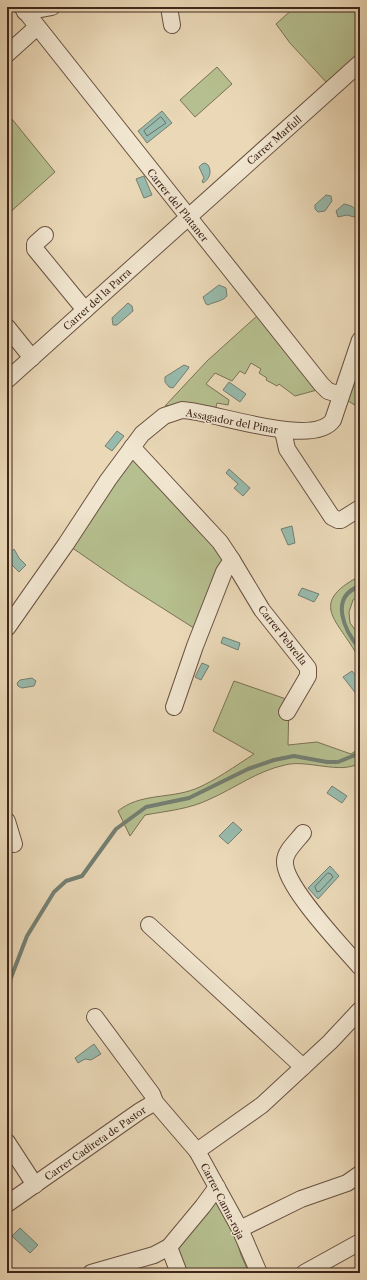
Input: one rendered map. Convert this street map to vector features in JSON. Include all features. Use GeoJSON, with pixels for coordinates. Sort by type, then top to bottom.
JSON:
{"type":"FeatureCollection","features":[{"type":"Feature","properties":{"kind":"street"},"geometry":{"type":"LineString","coordinates":[[24,10],[52,7]]}},
{"type":"Feature","properties":{"kind":"street"},"geometry":{"type":"LineString","coordinates":[[169,7],[172,25]]}},
{"type":"Feature","properties":{"kind":"street","name":"Carrer del Plataner"},"geometry":{"type":"LineString","coordinates":[[24,10],[321,384],[328,391],[341,395]]}},
{"type":"Feature","properties":{"kind":"street"},"geometry":{"type":"LineString","coordinates":[[7,54],[37,27]]}},
{"type":"Feature","properties":{"kind":"street","name":"Carrer Marfull"},"geometry":{"type":"LineString","coordinates":[[187,217],[360,63]]}},
{"type":"Feature","properties":{"kind":"street","name":"Carrer del la Parra"},"geometry":{"type":"LineString","coordinates":[[7,380],[187,217]]}},
{"type":"Feature","properties":{"kind":"street"},"geometry":{"type":"LineString","coordinates":[[45,235],[35,244],[34,249],[85,310]]}},
{"type":"Feature","properties":{"kind":"street"},"geometry":{"type":"LineString","coordinates":[[7,327],[32,358]]}},
{"type":"Feature","properties":{"kind":"street","name":"Assagador del Pinar"},"geometry":{"type":"LineString","coordinates":[[7,628],[132,447],[142,434],[156,421],[170,413],[182,410],[283,431],[317,430],[326,427],[333,420],[360,340]]}},
{"type":"Feature","properties":{"kind":"street"},"geometry":{"type":"LineString","coordinates":[[283,431],[287,449],[332,517],[341,520],[360,508]]}},
{"type":"Feature","properties":{"kind":"street","name":"Carrer Pebrella"},"geometry":{"type":"LineString","coordinates":[[132,447],[220,542],[262,610],[308,668],[308,676],[287,712]]}},
{"type":"Feature","properties":{"kind":"street"},"geometry":{"type":"LineString","coordinates":[[174,707],[195,646],[224,572],[232,560]]}},
{"type":"Feature","properties":{"kind":"street"},"geometry":{"type":"LineString","coordinates":[[7,821],[14,844]]}},
{"type":"Feature","properties":{"kind":"street"},"geometry":{"type":"LineString","coordinates":[[303,833],[288,852],[285,860],[289,877],[301,896],[360,967]]}},
{"type":"Feature","properties":{"kind":"street"},"geometry":{"type":"LineString","coordinates":[[149,925],[303,1067]]}},
{"type":"Feature","properties":{"kind":"street"},"geometry":{"type":"LineString","coordinates":[[197,1151],[262,1105],[303,1067],[360,1010]]}},
{"type":"Feature","properties":{"kind":"street","name":"Carrer Cadireta de Pastor"},"geometry":{"type":"LineString","coordinates":[[95,1016],[152,1094],[155,1102],[197,1151]]}},
{"type":"Feature","properties":{"kind":"street","name":"Carrer Cadireta de Pastor"},"geometry":{"type":"LineString","coordinates":[[7,1204],[155,1102]]}},
{"type":"Feature","properties":{"kind":"street","name":"Carrer Cadireta de Pastor"},"geometry":{"type":"LineString","coordinates":[[7,1142],[35,1185]]}},
{"type":"Feature","properties":{"kind":"street","name":"Carrer Cama-roja"},"geometry":{"type":"LineString","coordinates":[[197,1151],[240,1229],[259,1273]]}},
{"type":"Feature","properties":{"kind":"street"},"geometry":{"type":"LineString","coordinates":[[240,1229],[301,1199],[347,1182],[360,1174]]}},
{"type":"Feature","properties":{"kind":"street"},"geometry":{"type":"LineString","coordinates":[[91,1273],[154,1255],[169,1247],[217,1187]]}},
{"type":"Feature","properties":{"kind":"street"},"geometry":{"type":"LineString","coordinates":[[304,1273],[360,1242]]}},
{"type":"Feature","properties":{"kind":"street"},"geometry":{"type":"LineString","coordinates":[[169,1247],[179,1273]]}},
{"type":"Feature","properties":{"kind":"green space"},"geometry":{"type":"Polygon","coordinates":[[[295,7],[349,7],[360,15],[360,53],[327,83],[290,43],[276,24],[295,7]]]}},
{"type":"Feature","properties":{"kind":"green space"},"geometry":{"type":"Polygon","coordinates":[[[217,67],[232,84],[195,117],[180,100],[217,67]]]}},
{"type":"Feature","properties":{"kind":"green space"},"geometry":{"type":"Polygon","coordinates":[[[7,113],[55,172],[7,215],[7,113]]]}},
{"type":"Feature","properties":{"kind":"green space"},"geometry":{"type":"Polygon","coordinates":[[[258,315],[317,390],[295,396],[279,384],[277,386],[266,380],[267,378],[259,373],[261,369],[251,363],[245,374],[240,371],[232,381],[215,373],[206,384],[229,400],[228,405],[217,403],[215,411],[178,405],[165,406],[207,361],[258,315]]]}},
{"type":"Feature","properties":{"kind":"green space"},"geometry":{"type":"Polygon","coordinates":[[[360,367],[360,408],[348,401],[360,367]]]}},
{"type":"Feature","properties":{"kind":"green space"},"geometry":{"type":"Polygon","coordinates":[[[132,460],[136,460],[198,525],[222,559],[222,565],[197,630],[126,585],[71,547],[132,460]]]}},
{"type":"Feature","properties":{"kind":"green space"},"geometry":{"type":"Polygon","coordinates":[[[360,576],[360,594],[353,600],[349,612],[350,623],[360,636],[360,661],[353,647],[337,625],[332,615],[331,605],[334,596],[343,586],[360,576]]]}},
{"type":"Feature","properties":{"kind":"green space"},"geometry":{"type":"Polygon","coordinates":[[[234,681],[289,700],[288,745],[317,742],[351,754],[360,748],[360,763],[343,768],[294,764],[265,771],[219,795],[194,805],[145,815],[130,836],[118,811],[127,805],[136,801],[195,789],[217,778],[254,754],[213,731],[234,681]]]}},
{"type":"Feature","properties":{"kind":"green space"},"geometry":{"type":"Polygon","coordinates":[[[218,1200],[233,1227],[241,1255],[249,1273],[181,1273],[175,1251],[218,1200]]]}},
{"type":"Feature","properties":{"kind":"water"},"geometry":{"type":"Polygon","coordinates":[[[162,111],[172,123],[147,143],[138,131],[162,111]]]}},
{"type":"Feature","properties":{"kind":"water"},"geometry":{"type":"Polygon","coordinates":[[[205,163],[208,165],[210,172],[209,177],[203,183],[202,181],[204,178],[199,167],[205,163]]]}},
{"type":"Feature","properties":{"kind":"water"},"geometry":{"type":"Polygon","coordinates":[[[144,176],[152,195],[144,198],[136,179],[144,176]]]}},
{"type":"Feature","properties":{"kind":"water"},"geometry":{"type":"Polygon","coordinates":[[[326,195],[331,196],[332,201],[325,211],[318,212],[315,209],[315,205],[326,195]]]}},
{"type":"Feature","properties":{"kind":"water"},"geometry":{"type":"Polygon","coordinates":[[[344,204],[355,209],[357,215],[354,217],[347,215],[338,217],[336,211],[344,204]]]}},
{"type":"Feature","properties":{"kind":"water"},"geometry":{"type":"Polygon","coordinates":[[[219,285],[226,288],[227,296],[208,305],[206,304],[203,297],[219,285]]]}},
{"type":"Feature","properties":{"kind":"water"},"geometry":{"type":"Polygon","coordinates":[[[128,303],[132,306],[133,311],[117,325],[113,325],[112,318],[128,303]]]}},
{"type":"Feature","properties":{"kind":"water"},"geometry":{"type":"Polygon","coordinates":[[[184,365],[189,367],[188,369],[173,388],[169,387],[165,382],[165,377],[184,365]]]}},
{"type":"Feature","properties":{"kind":"water"},"geometry":{"type":"Polygon","coordinates":[[[229,382],[246,394],[240,402],[223,390],[229,382]]]}},
{"type":"Feature","properties":{"kind":"water"},"geometry":{"type":"Polygon","coordinates":[[[117,431],[124,436],[112,451],[105,446],[117,431]]]}},
{"type":"Feature","properties":{"kind":"water"},"geometry":{"type":"Polygon","coordinates":[[[229,469],[250,488],[243,496],[234,488],[238,484],[226,473],[229,469]]]}},
{"type":"Feature","properties":{"kind":"water"},"geometry":{"type":"Polygon","coordinates":[[[292,526],[295,543],[288,545],[281,529],[292,526]]]}},
{"type":"Feature","properties":{"kind":"water"},"geometry":{"type":"Polygon","coordinates":[[[14,549],[19,558],[26,565],[19,572],[7,560],[7,556],[14,549]]]}},
{"type":"Feature","properties":{"kind":"water"},"geometry":{"type":"Polygon","coordinates":[[[302,588],[319,594],[314,602],[298,595],[302,588]]]}},
{"type":"Feature","properties":{"kind":"water"},"geometry":{"type":"Polygon","coordinates":[[[223,637],[240,643],[238,650],[221,643],[223,637]]]}},
{"type":"Feature","properties":{"kind":"water"},"geometry":{"type":"Polygon","coordinates":[[[202,663],[209,666],[201,680],[195,677],[202,663]]]}},
{"type":"Feature","properties":{"kind":"water"},"geometry":{"type":"Polygon","coordinates":[[[352,671],[360,681],[360,693],[357,695],[343,677],[352,671]]]}},
{"type":"Feature","properties":{"kind":"water"},"geometry":{"type":"Polygon","coordinates":[[[32,678],[36,681],[34,686],[22,688],[18,686],[17,683],[20,680],[32,678]]]}},
{"type":"Feature","properties":{"kind":"water"},"geometry":{"type":"Polygon","coordinates":[[[332,786],[347,796],[342,803],[327,793],[332,786]]]}},
{"type":"Feature","properties":{"kind":"water"},"geometry":{"type":"Polygon","coordinates":[[[233,822],[242,830],[228,844],[219,836],[233,822]]]}},
{"type":"Feature","properties":{"kind":"water"},"geometry":{"type":"Polygon","coordinates":[[[330,866],[339,876],[318,899],[308,888],[330,866]]]}},
{"type":"Feature","properties":{"kind":"water"},"geometry":{"type":"Polygon","coordinates":[[[94,1044],[101,1054],[91,1060],[85,1059],[78,1063],[75,1058],[94,1044]]]}},
{"type":"Feature","properties":{"kind":"water"},"geometry":{"type":"Polygon","coordinates":[[[20,1228],[38,1245],[30,1253],[12,1236],[20,1228]]]}},
{"type":"Feature","properties":{"kind":"waterway"},"geometry":{"type":"LineString","coordinates":[[360,586],[350,591],[344,598],[342,606],[342,615],[349,634],[360,649]]}},
{"type":"Feature","properties":{"kind":"waterway"},"geometry":{"type":"LineString","coordinates":[[7,988],[27,936],[54,892],[66,881],[82,876],[116,829],[146,807],[189,798],[248,769],[274,760],[294,756],[327,762],[338,762],[360,753]]}}]}
